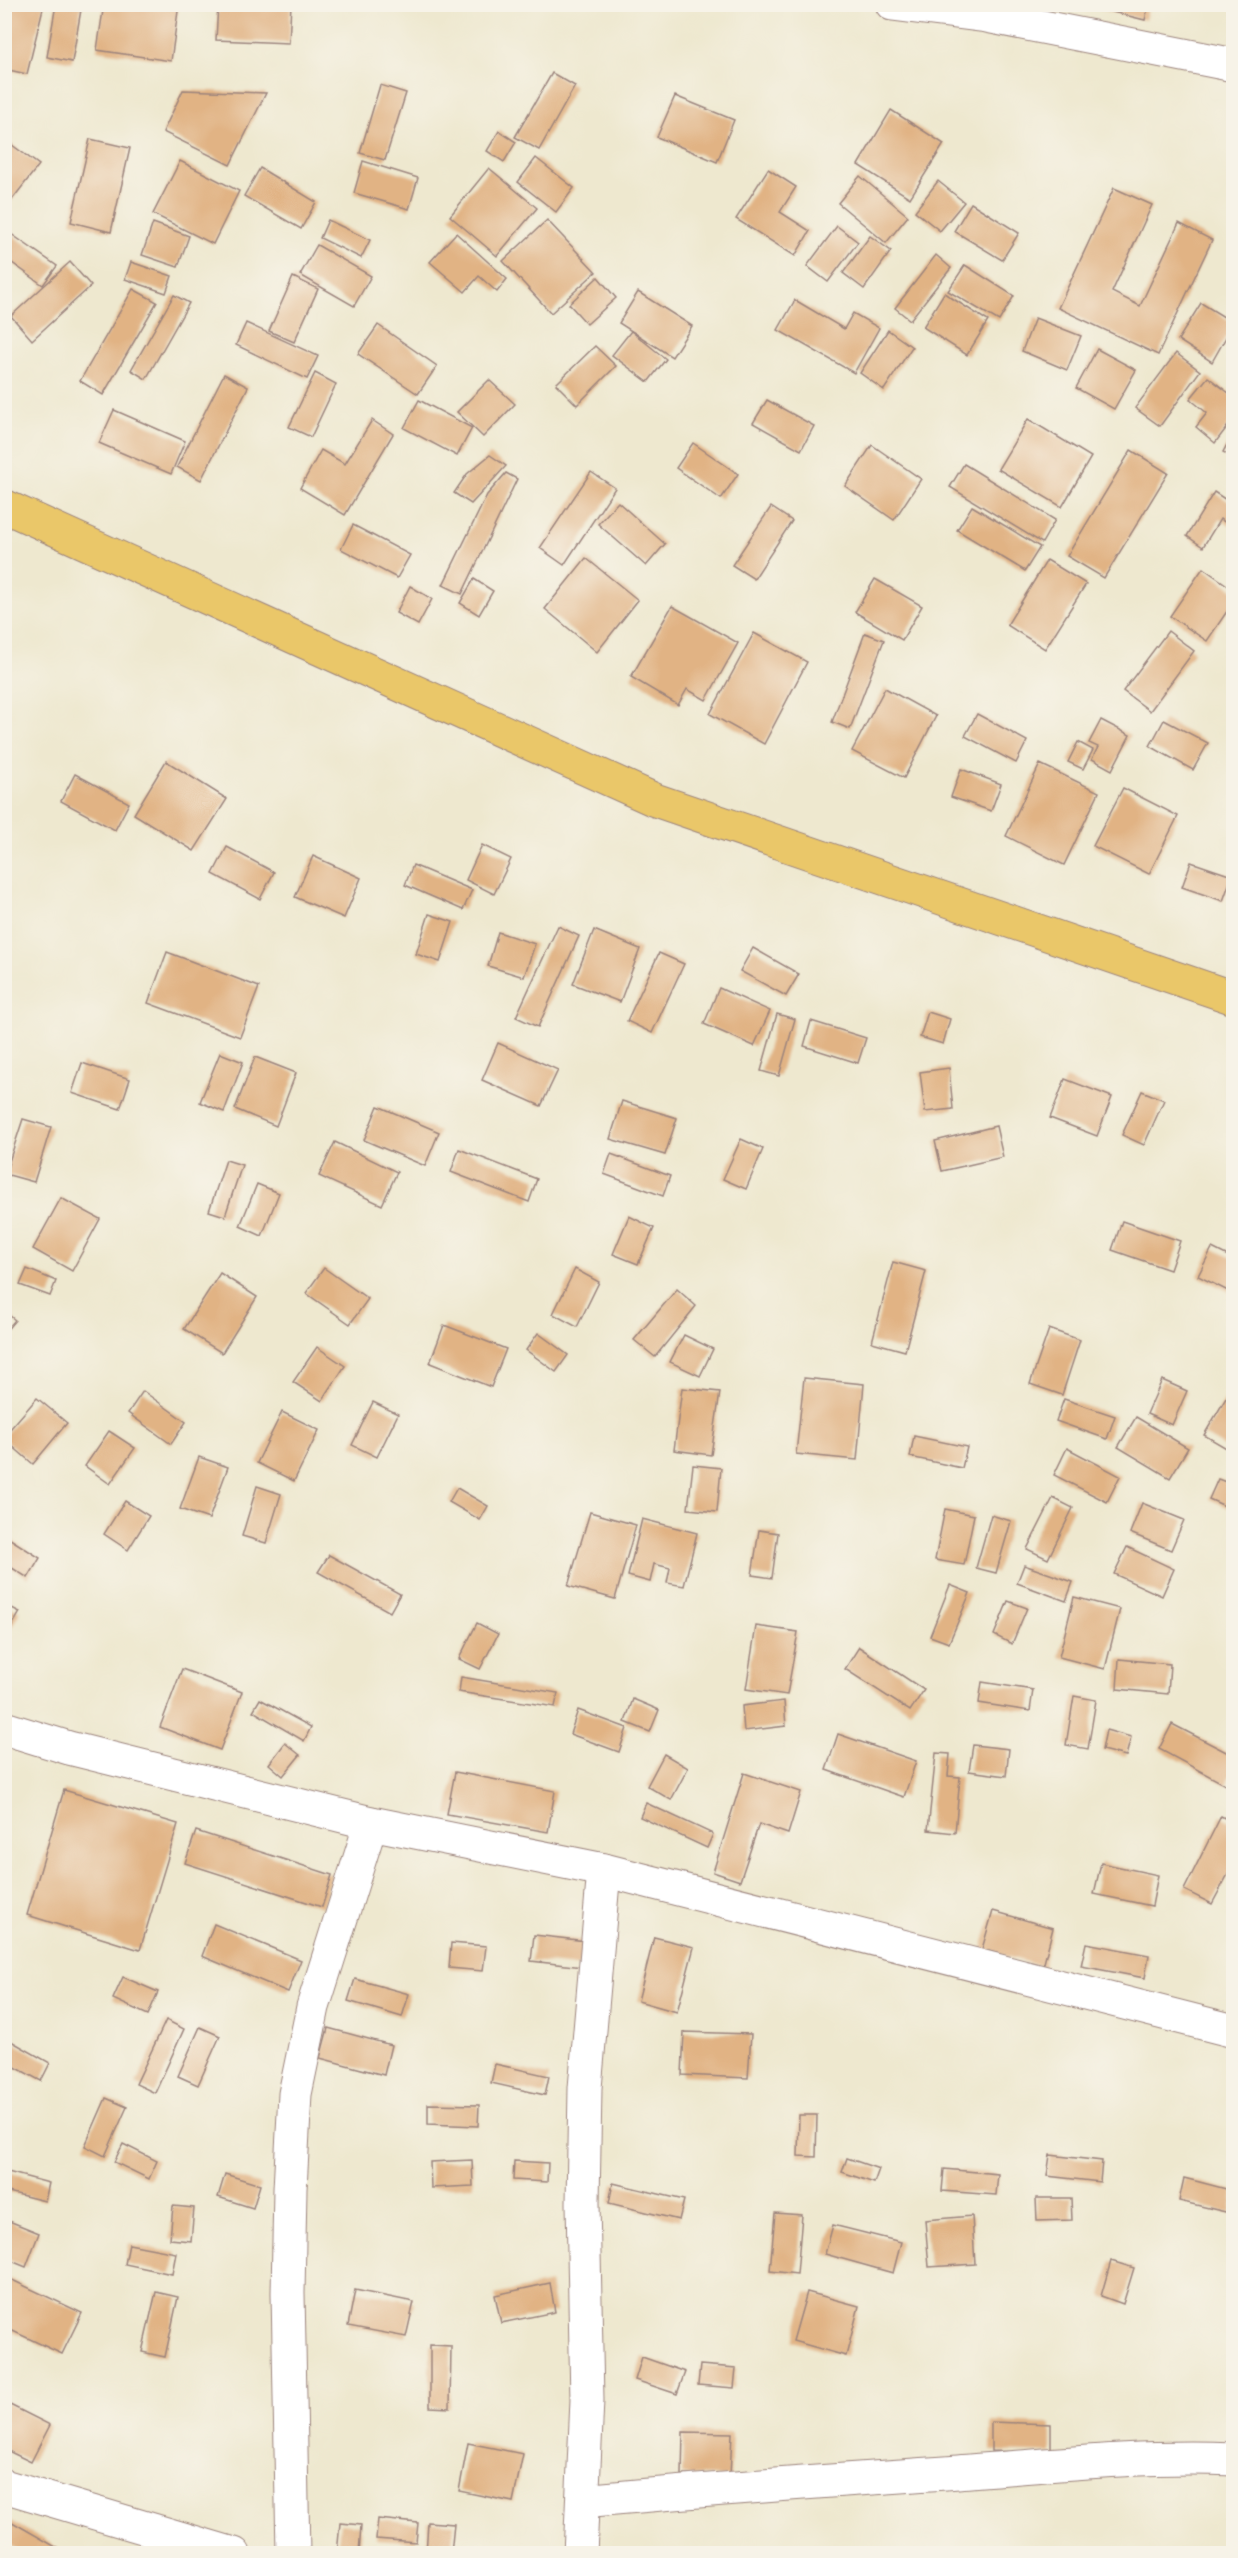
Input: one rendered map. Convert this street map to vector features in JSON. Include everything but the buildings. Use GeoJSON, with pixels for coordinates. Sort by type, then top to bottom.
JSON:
{"type":"FeatureCollection","features":[{"type":"Feature","properties":{"kind":"highway"},"geometry":{"type":"LineString","coordinates":[[4,506],[655,801],[1233,998]]}},
{"type":"Feature","properties":{"kind":"street"},"geometry":{"type":"LineString","coordinates":[[892,4],[998,18],[1233,64]]}},
{"type":"Feature","properties":{"kind":"street"},"geometry":{"type":"LineString","coordinates":[[4,1728],[69,1748],[371,1823],[604,1870],[1233,2031]]}},
{"type":"Feature","properties":{"kind":"street"},"geometry":{"type":"LineString","coordinates":[[293,2553],[288,2293],[295,2094],[313,2007],[371,1823]]}},
{"type":"Feature","properties":{"kind":"street"},"geometry":{"type":"LineString","coordinates":[[580,2553],[587,2400],[583,2203],[585,2088],[604,1870]]}},
{"type":"Feature","properties":{"kind":"street"},"geometry":{"type":"LineString","coordinates":[[583,2501],[728,2487],[1077,2461],[1180,2457],[1233,2459]]}},
{"type":"Feature","properties":{"kind":"street"},"geometry":{"type":"LineString","coordinates":[[4,2486],[234,2553]]}}]}
